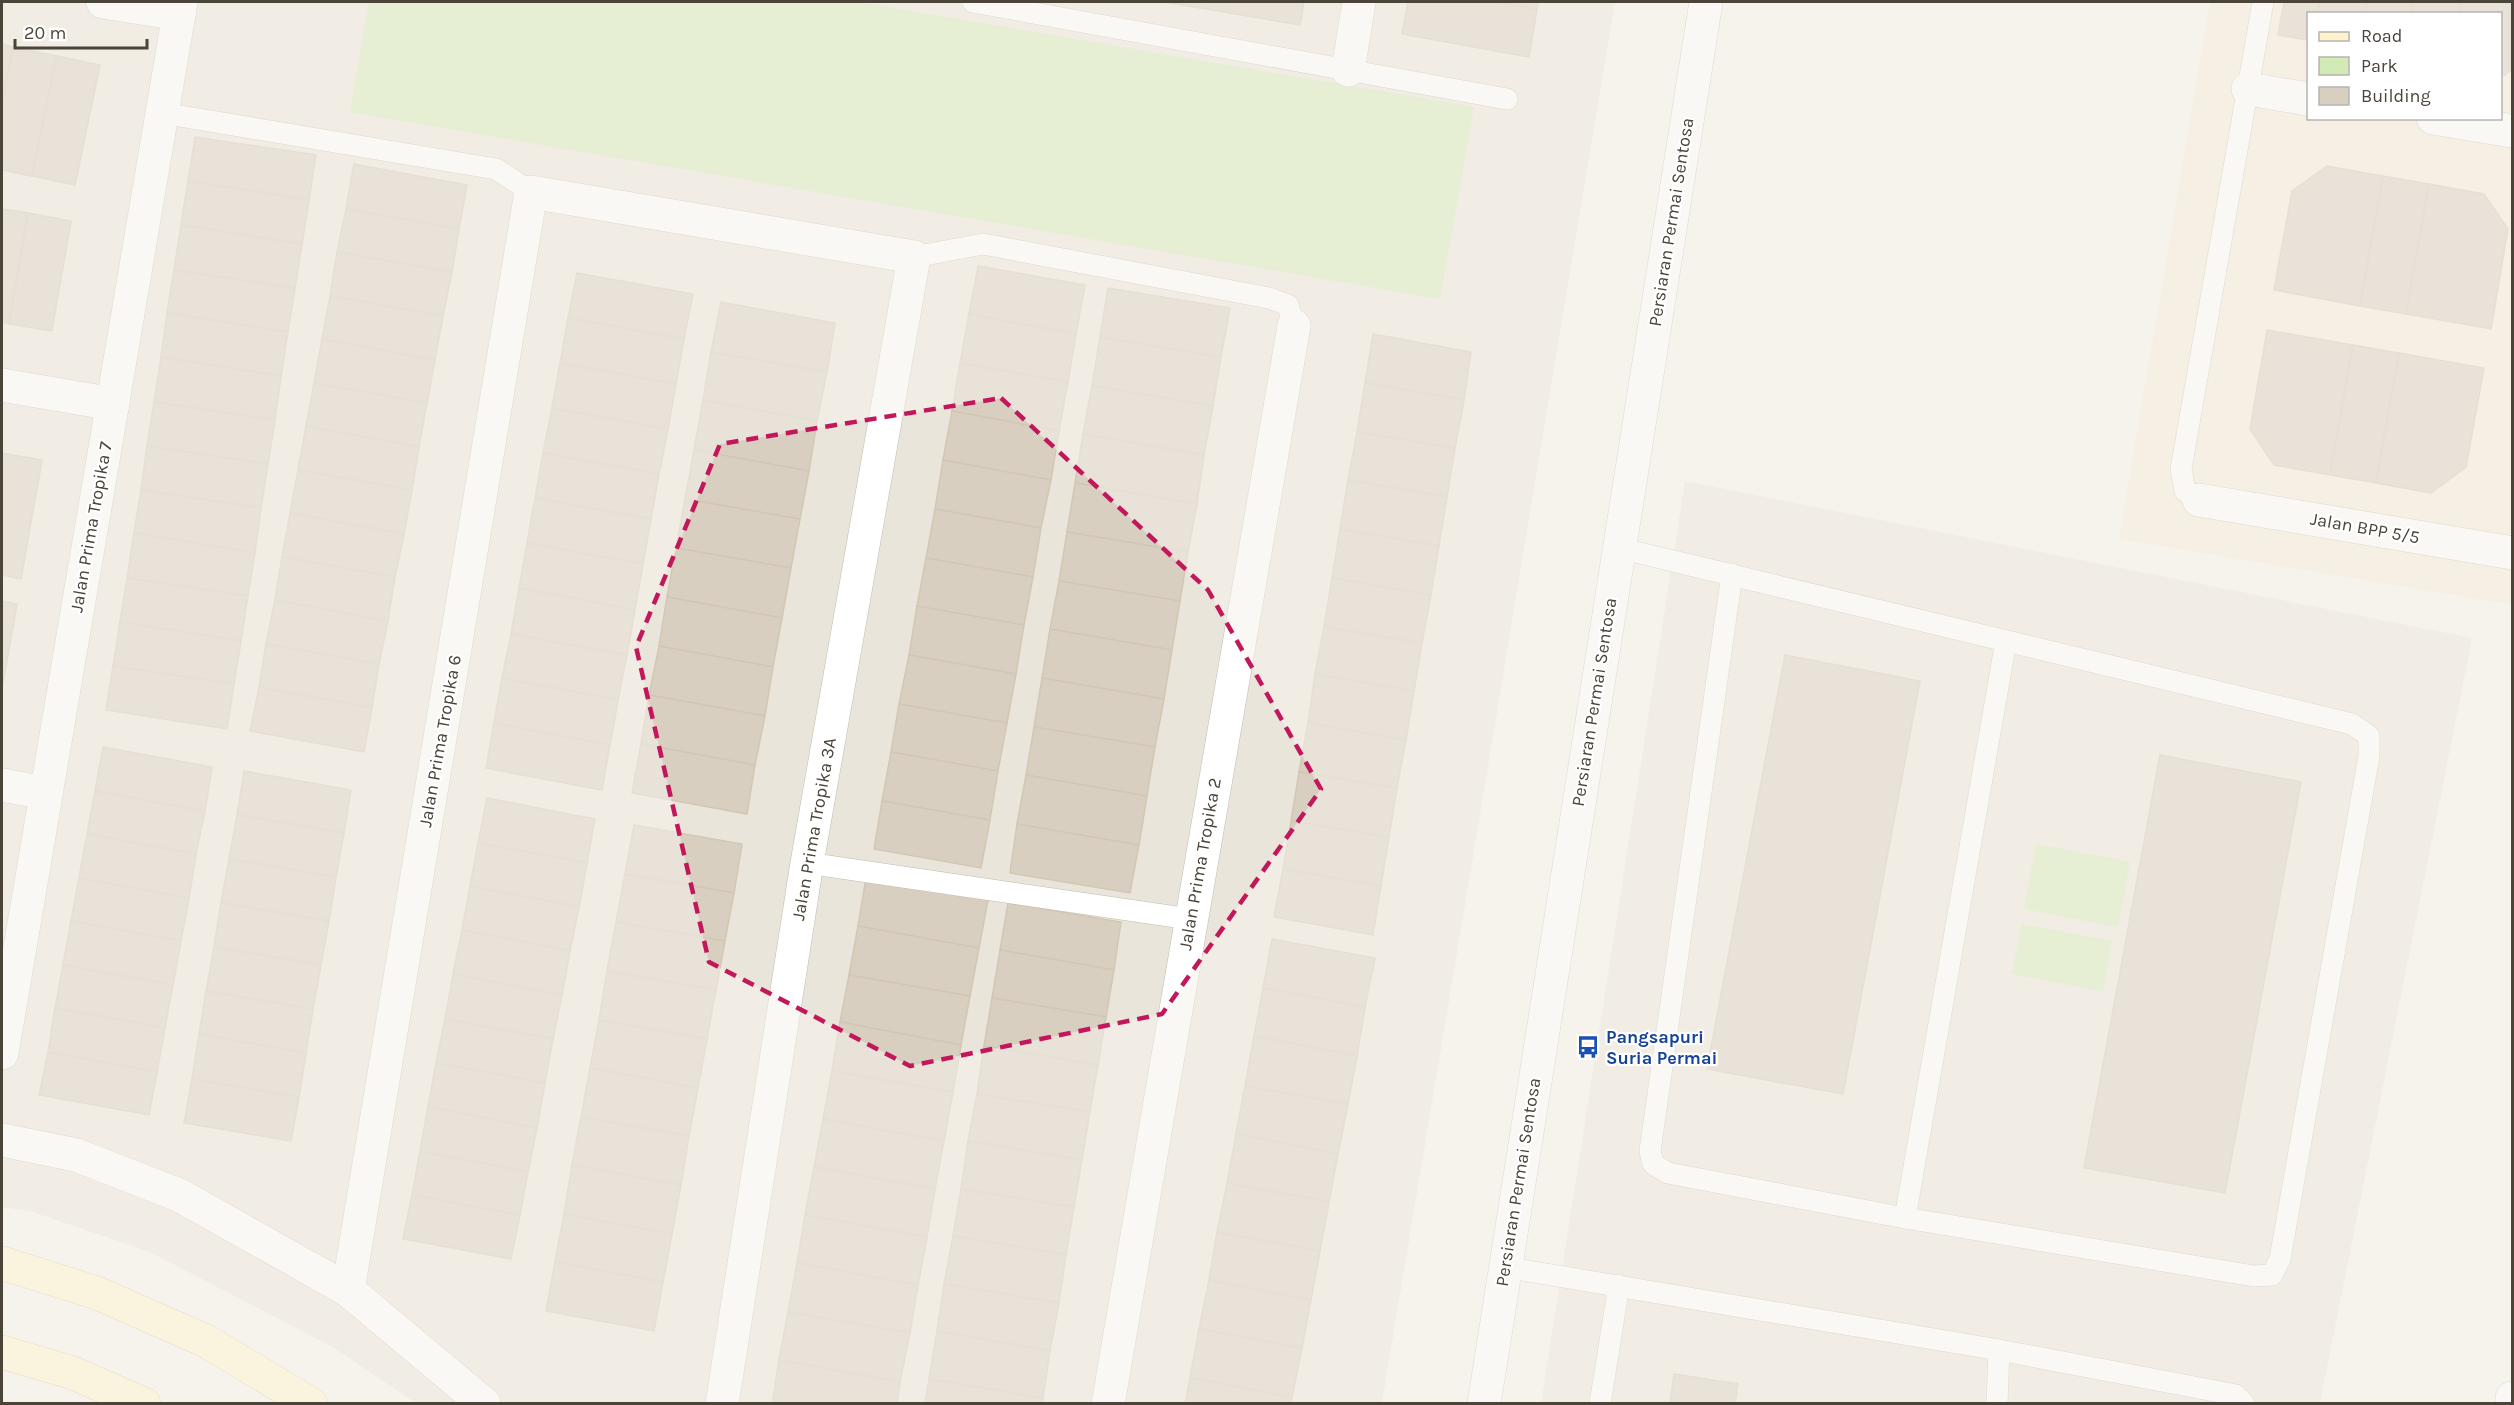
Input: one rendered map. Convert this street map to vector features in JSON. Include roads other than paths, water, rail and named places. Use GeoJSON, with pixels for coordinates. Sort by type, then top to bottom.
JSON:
{"type":"FeatureCollection","features":[{"type":"Feature","properties":{"kind":"street"},"geometry":{"type":"LineString","coordinates":[[103,2],[180,8]]}},
{"type":"Feature","properties":{"kind":"street"},"geometry":{"type":"LineString","coordinates":[[1348,70],[1359,2]]}},
{"type":"Feature","properties":{"kind":"street","name":"Persiaran Permai Sentosa"},"geometry":{"type":"LineString","coordinates":[[1484,1404],[1706,2]]}},
{"type":"Feature","properties":{"kind":"street","name":"Jalan Prima Tropika 7"},"geometry":{"type":"LineString","coordinates":[[2,1053],[180,8]]}},
{"type":"Feature","properties":{"kind":"street"},"geometry":{"type":"LineString","coordinates":[[2248,89],[2307,99]]}},
{"type":"Feature","properties":{"kind":"street"},"geometry":{"type":"LineString","coordinates":[[2445,120],[2512,131]]}},
{"type":"Feature","properties":{"kind":"street"},"geometry":{"type":"LineString","coordinates":[[531,192],[914,256]]}},
{"type":"Feature","properties":{"kind":"street","name":"Jalan Prima Tropika 6"},"geometry":{"type":"LineString","coordinates":[[348,1290],[531,192]]}},
{"type":"Feature","properties":{"kind":"street","name":"Jalan Prima Tropika 3A"},"geometry":{"type":"LineString","coordinates":[[722,1404],[807,863],[914,256]]}},
{"type":"Feature","properties":{"kind":"street","name":"Jalan Prima Tropika 2"},"geometry":{"type":"LineString","coordinates":[[1108,1404],[1294,326]]}},
{"type":"Feature","properties":{"kind":"street"},"geometry":{"type":"LineString","coordinates":[[2,385],[113,404]]}},
{"type":"Feature","properties":{"kind":"street","name":"Jalan BPP 5/5"},"geometry":{"type":"LineString","coordinates":[[2199,500],[2511,545]]}},
{"type":"Feature","properties":{"kind":"street"},"geometry":{"type":"LineString","coordinates":[[2,785],[46,793]]}},
{"type":"Feature","properties":{"kind":"street"},"geometry":{"type":"LineString","coordinates":[[2,1140],[76,1155],[179,1195],[348,1290],[484,1404]]}},
{"type":"Feature","properties":{"kind":"street"},"geometry":{"type":"LineString","coordinates":[[2,1263],[98,1293],[195,1336],[311,1404]]}},
{"type":"Feature","properties":{"kind":"street"},"geometry":{"type":"LineString","coordinates":[[2,1352],[73,1373],[144,1404]]}},
{"type":"Feature","properties":{"kind":"street"},"geometry":{"type":"LineString","coordinates":[[2512,1398],[2512,1404]]}},
{"type":"Feature","properties":{"kind":"lane"},"geometry":{"type":"LineString","coordinates":[[974,2],[1507,99]]}},
{"type":"Feature","properties":{"kind":"lane"},"geometry":{"type":"LineString","coordinates":[[2199,500],[2185,491],[2181,470],[2263,2]]}},
{"type":"Feature","properties":{"kind":"lane"},"geometry":{"type":"LineString","coordinates":[[162,113],[496,169],[531,192]]}},
{"type":"Feature","properties":{"kind":"lane"},"geometry":{"type":"LineString","coordinates":[[914,256],[983,244],[1269,298],[1287,305],[1294,326]]}},
{"type":"Feature","properties":{"kind":"lane"},"geometry":{"type":"LineString","coordinates":[[1619,548],[1732,574],[2352,724],[2369,736],[2369,756],[2280,1259],[2272,1275],[2254,1276],[1905,1218],[1668,1173],[1653,1164],[1650,1151],[1732,574]]}},
{"type":"Feature","properties":{"kind":"lane"},"geometry":{"type":"LineString","coordinates":[[1905,1218],[2006,641]]}},
{"type":"Feature","properties":{"kind":"lane"},"geometry":{"type":"LineString","coordinates":[[807,863],[1190,919]]}},
{"type":"Feature","properties":{"kind":"lane"},"geometry":{"type":"LineString","coordinates":[[1504,1267],[2000,1350],[2236,1395],[2244,1404]]}},
{"type":"Feature","properties":{"kind":"lane"},"geometry":{"type":"LineString","coordinates":[[1600,1404],[1619,1285]]}},
{"type":"Feature","properties":{"kind":"lane"},"geometry":{"type":"LineString","coordinates":[[1998,1404],[2000,1350]]}},
{"type":"Feature","properties":{"kind":"place","name":"Pangsapuri Suria Permai"},"geometry":{"type":"Point","coordinates":[1588,1047]}}]}
